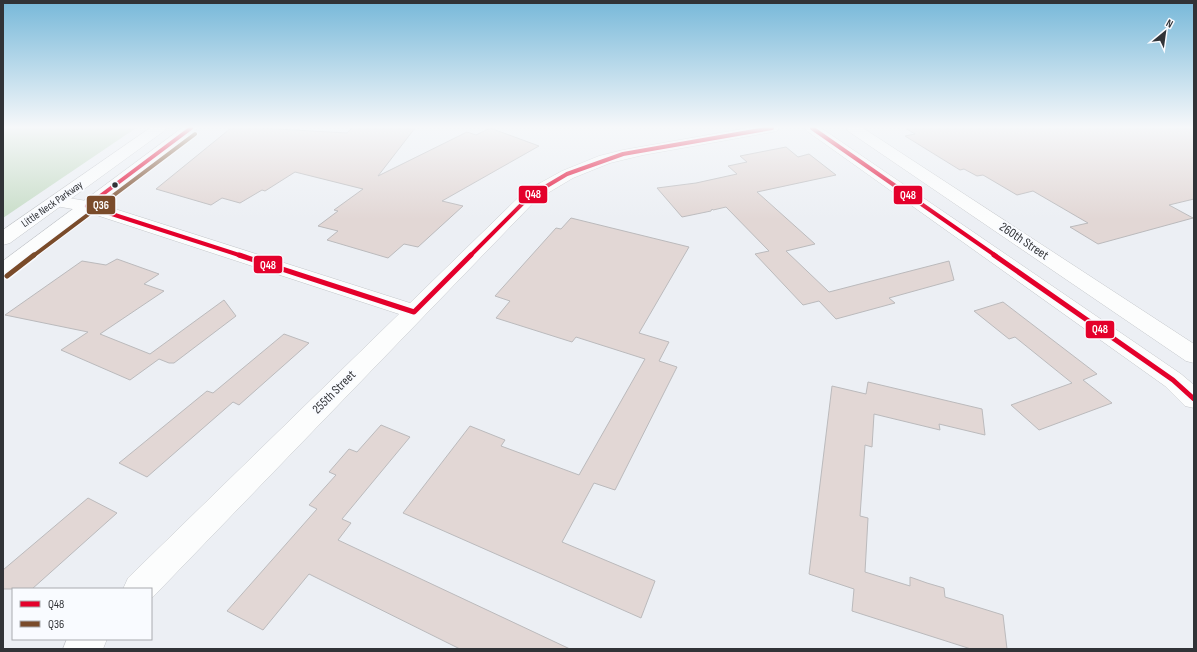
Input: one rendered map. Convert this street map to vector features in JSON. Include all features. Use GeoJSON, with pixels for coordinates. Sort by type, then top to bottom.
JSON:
{"type":"FeatureCollection","features":[{"type":"Feature","properties":{"kind":"street","name":"Little Neck Parkway"},"geometry":{"type":"LineString","coordinates":[[3,238],[116,158]]}},
{"type":"Feature","properties":{"kind":"street","name":"Little Neck Parkway"},"geometry":{"type":"LineString","coordinates":[[3,270],[150,158]]}},
{"type":"Feature","properties":{"kind":"street","name":"255th Street"},"geometry":{"type":"LineString","coordinates":[[140,588],[530,196],[546,185],[573,171],[608,158]]}},
{"type":"Feature","properties":{"kind":"street"},"geometry":{"type":"LineString","coordinates":[[856,158],[1173,380],[1194,399]]}},
{"type":"Feature","properties":{"kind":"street","name":"260th Street"},"geometry":{"type":"LineString","coordinates":[[900,158],[1194,354]]}},
{"type":"Feature","properties":{"kind":"street"},"geometry":{"type":"LineString","coordinates":[[56,201],[87,206],[414,312]]}},
{"type":"Feature","properties":{"kind":"street"},"geometry":{"type":"LineString","coordinates":[[80,649],[89,640]]}},
{"type":"Feature","properties":{"kind":"green space"},"geometry":{"type":"Polygon","coordinates":[[[3,158],[91,158],[3,218],[3,158]]]}},
{"type":"Feature","properties":{"kind":"building"},"geometry":{"type":"Polygon","coordinates":[[[194,158],[392,158],[378,176],[414,158],[517,158],[442,201],[463,206],[418,247],[404,244],[388,258],[327,240],[338,231],[318,226],[338,211],[334,210],[363,189],[295,172],[265,191],[262,190],[240,203],[222,198],[211,205],[156,189],[194,158]]]}},
{"type":"Feature","properties":{"kind":"building"},"geometry":{"type":"Polygon","coordinates":[[[743,158],[815,158],[836,175],[757,192],[815,244],[786,251],[829,292],[949,261],[954,280],[889,298],[895,303],[836,319],[819,301],[803,305],[755,254],[769,251],[726,207],[682,217],[657,188],[696,183],[737,174],[728,166],[747,162],[743,158]]]}},
{"type":"Feature","properties":{"kind":"building"},"geometry":{"type":"Polygon","coordinates":[[[941,158],[1194,158],[1194,199],[1169,205],[1193,218],[1098,244],[1070,227],[1088,223],[1033,191],[1017,195],[983,175],[977,176],[964,169],[960,170],[941,158]]]}},
{"type":"Feature","properties":{"kind":"building"},"geometry":{"type":"Polygon","coordinates":[[[571,218],[689,247],[639,333],[669,342],[659,361],[677,367],[615,490],[594,483],[562,542],[655,581],[641,618],[403,513],[470,426],[505,440],[501,446],[579,475],[645,359],[576,337],[572,342],[496,318],[510,301],[495,296],[556,228],[561,229],[571,218]]]}},
{"type":"Feature","properties":{"kind":"building"},"geometry":{"type":"Polygon","coordinates":[[[117,259],[159,274],[144,284],[164,291],[100,334],[150,354],[224,300],[236,316],[174,363],[169,363],[159,359],[130,380],[61,350],[88,332],[5,315],[82,261],[106,265],[117,259]]]}},
{"type":"Feature","properties":{"kind":"building"},"geometry":{"type":"Polygon","coordinates":[[[1003,302],[1097,374],[1083,380],[1112,403],[1039,430],[1011,405],[1072,383],[1015,337],[1009,339],[974,311],[1003,302]]]}},
{"type":"Feature","properties":{"kind":"building"},"geometry":{"type":"Polygon","coordinates":[[[284,334],[309,343],[239,405],[233,402],[147,477],[119,463],[207,391],[213,393],[284,334]]]}},
{"type":"Feature","properties":{"kind":"building"},"geometry":{"type":"Polygon","coordinates":[[[868,382],[982,409],[985,435],[939,424],[940,430],[874,414],[872,447],[865,445],[860,516],[868,518],[865,572],[910,586],[910,577],[944,588],[945,597],[1003,615],[1007,649],[971,649],[852,611],[854,589],[809,574],[832,386],[866,394],[868,382]]]}},
{"type":"Feature","properties":{"kind":"building"},"geometry":{"type":"Polygon","coordinates":[[[381,425],[410,437],[342,519],[351,523],[338,540],[570,649],[460,649],[309,574],[263,630],[227,611],[317,509],[309,505],[336,475],[329,472],[349,449],[357,452],[381,425]]]}},
{"type":"Feature","properties":{"kind":"building"},"geometry":{"type":"Polygon","coordinates":[[[88,498],[117,513],[33,588],[3,589],[3,570],[88,498]]]}},
{"type":"Feature","properties":{"kind":"transit line","name":"Q48"},"geometry":{"type":"LineString","coordinates":[[87,206],[150,158]]}},
{"type":"Feature","properties":{"kind":"transit line","name":"Q36"},"geometry":{"type":"LineString","coordinates":[[7,276],[163,158]]}},
{"type":"Feature","properties":{"kind":"transit line","name":"Q48"},"geometry":{"type":"LineString","coordinates":[[87,206],[414,312],[530,196],[567,174],[609,158]]}},
{"type":"Feature","properties":{"kind":"transit line","name":"Q48"},"geometry":{"type":"LineString","coordinates":[[856,158],[1173,380],[1194,399]]}}]}
